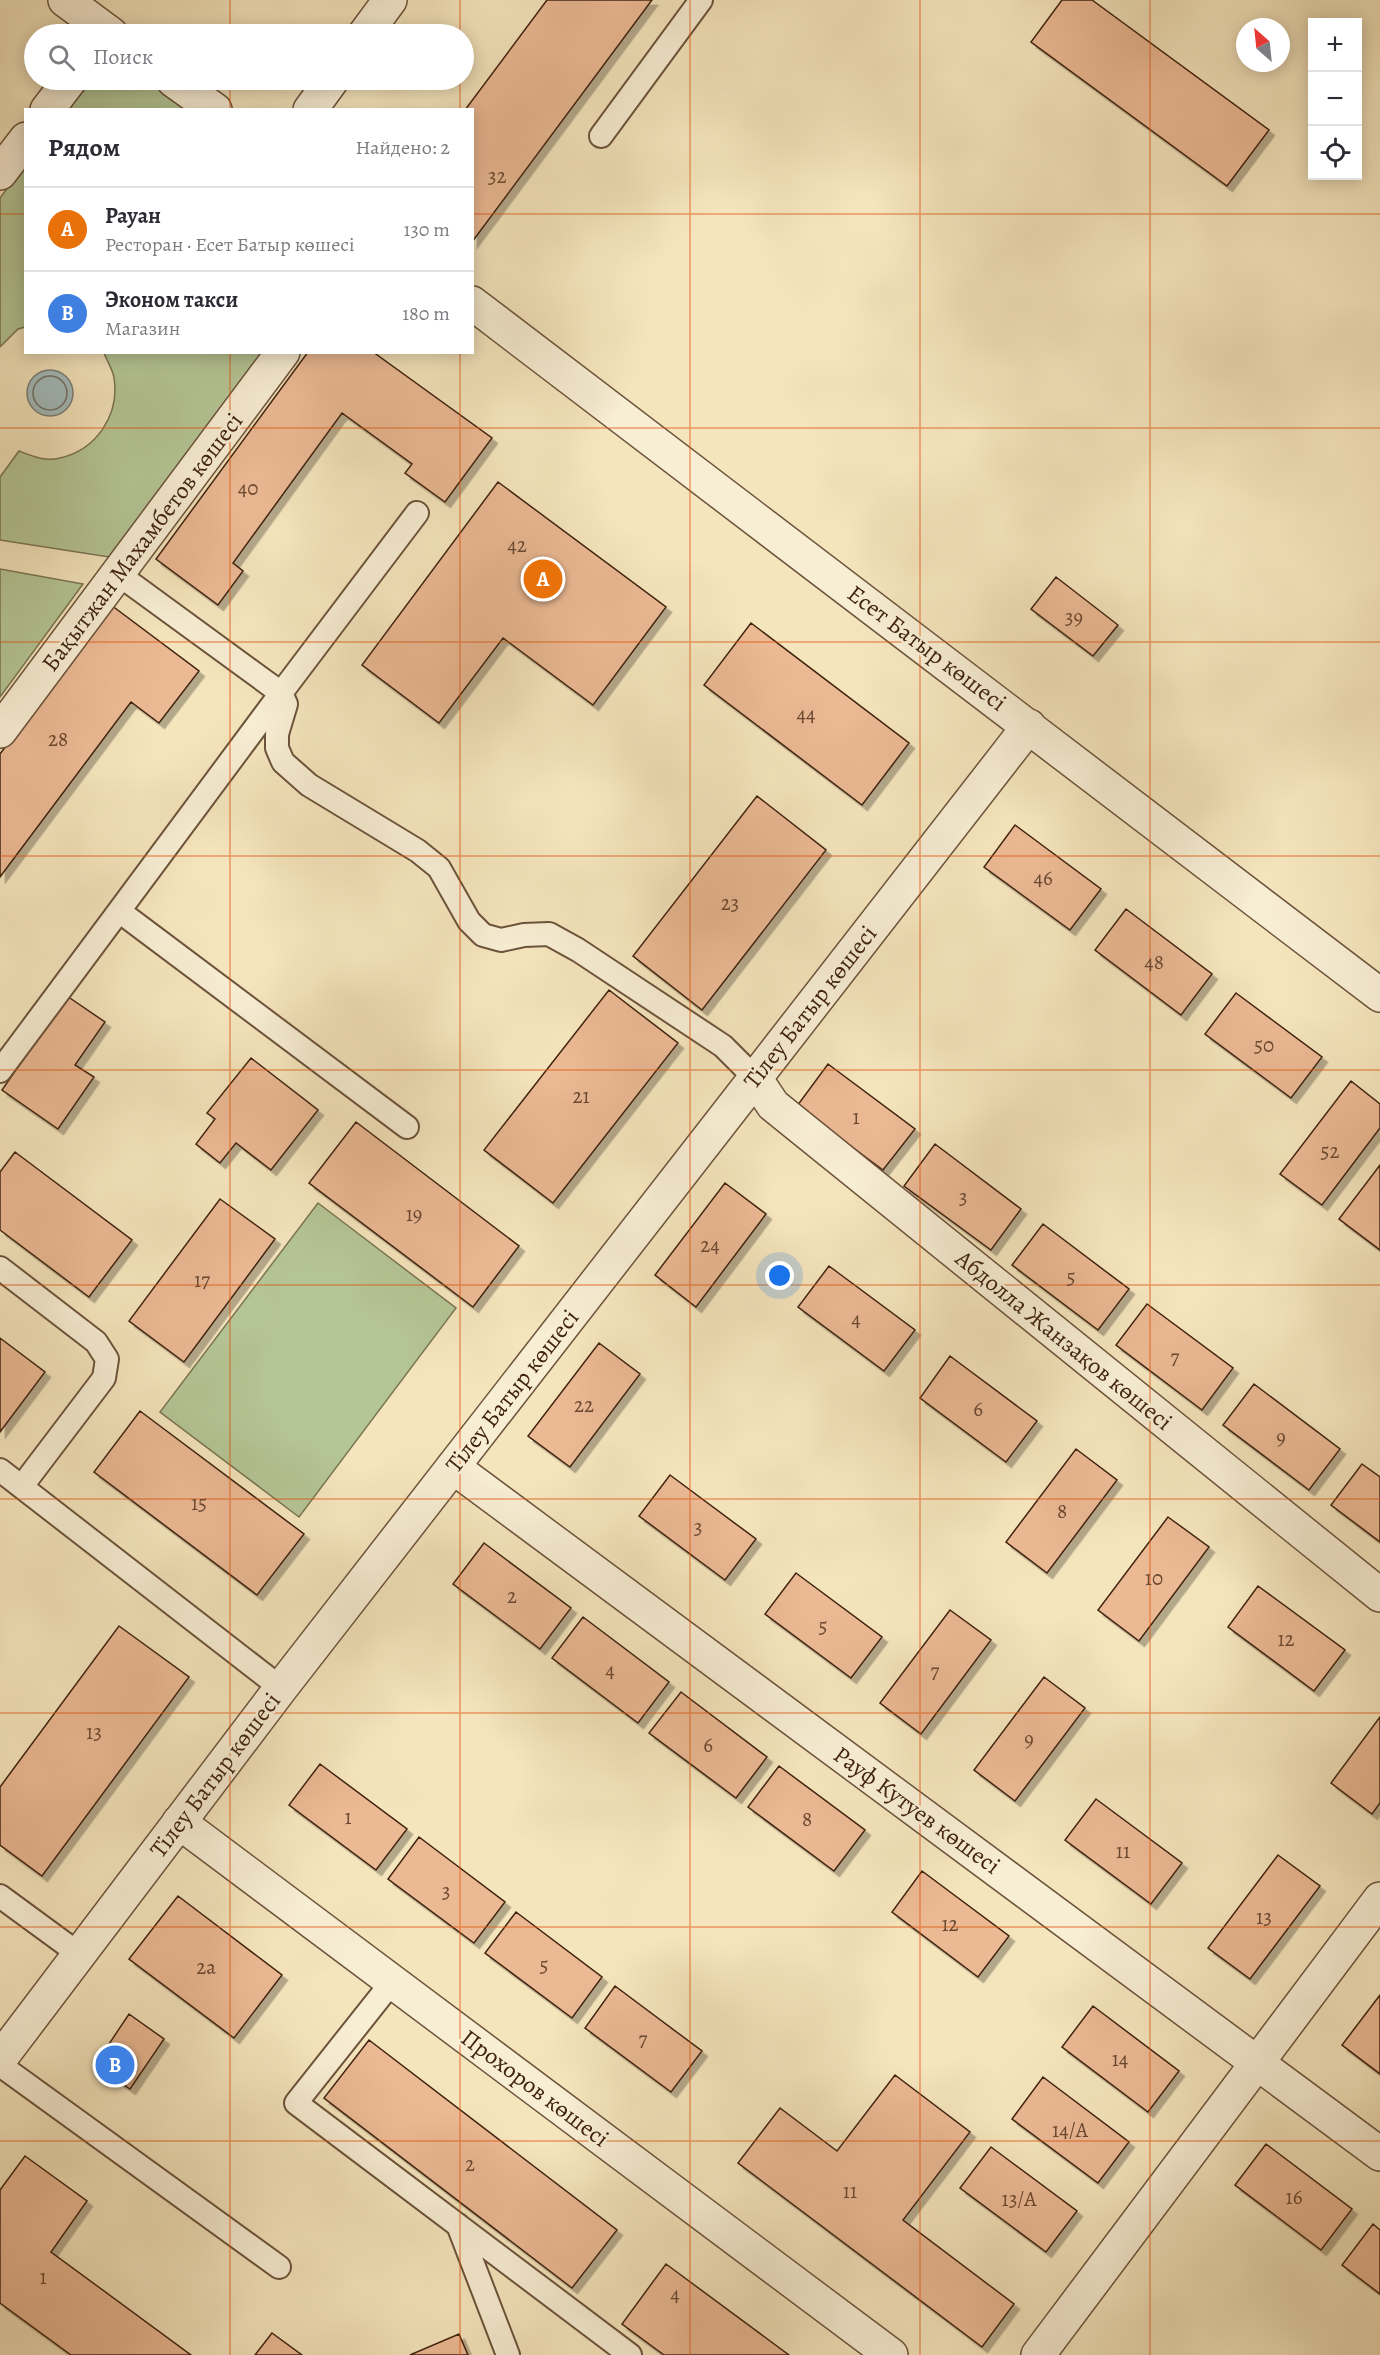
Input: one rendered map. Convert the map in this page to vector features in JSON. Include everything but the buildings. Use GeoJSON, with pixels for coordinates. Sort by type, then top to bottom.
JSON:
{"type":"FeatureCollection","features":[{"type":"Feature","properties":{"kind":"street"},"geometry":{"type":"LineString","coordinates":[[65,0],[96,24]]}},
{"type":"Feature","properties":{"kind":"street"},"geometry":{"type":"LineString","coordinates":[[372,24],[390,0]]}},
{"type":"Feature","properties":{"kind":"street"},"geometry":{"type":"LineString","coordinates":[[49,108],[62,90]]}},
{"type":"Feature","properties":{"kind":"street"},"geometry":{"type":"LineString","coordinates":[[187,90],[212,108]]}},
{"type":"Feature","properties":{"kind":"street"},"geometry":{"type":"LineString","coordinates":[[311,108],[325,90]]}},
{"type":"Feature","properties":{"kind":"street"},"geometry":{"type":"LineString","coordinates":[[0,173],[24,142]]}},
{"type":"Feature","properties":{"kind":"street","name":"Есет Батыр көшесі"},"geometry":{"type":"LineString","coordinates":[[474,305],[1380,994]]}},
{"type":"Feature","properties":{"kind":"street","name":"Бақытжан Махамбетов көшесі"},"geometry":{"type":"LineString","coordinates":[[0,731],[282,354]]}},
{"type":"Feature","properties":{"kind":"street","name":"Тілеу Батыр көшесі"},"geometry":{"type":"LineString","coordinates":[[0,2059],[281,1688],[1029,726]]}},
{"type":"Feature","properties":{"kind":"street","name":"Абдолла Жанзақов көшесі"},"geometry":{"type":"LineString","coordinates":[[755,1078],[772,1105],[1380,1594]]}},
{"type":"Feature","properties":{"kind":"street","name":"Рауф Кутуев көшесі"},"geometry":{"type":"LineString","coordinates":[[453,1467],[1380,2154]]}},
{"type":"Feature","properties":{"kind":"street","name":"Прохоров көшесі"},"geometry":{"type":"LineString","coordinates":[[179,1822],[891,2355]]}},
{"type":"Feature","properties":{"kind":"street"},"geometry":{"type":"LineString","coordinates":[[1038,2355],[1380,1899]]}},
{"type":"Feature","properties":{"kind":"lane"},"geometry":{"type":"LineString","coordinates":[[601,136],[701,0]]}},
{"type":"Feature","properties":{"kind":"lane"},"geometry":{"type":"LineString","coordinates":[[0,1071],[417,513]]}},
{"type":"Feature","properties":{"kind":"lane"},"geometry":{"type":"LineString","coordinates":[[118,574],[282,693],[286,704],[277,734],[277,748],[283,762],[309,785],[418,850],[439,868],[469,921],[483,935],[501,940],[524,935],[549,934],[578,950],[723,1046],[755,1078]]}},
{"type":"Feature","properties":{"kind":"lane"},"geometry":{"type":"LineString","coordinates":[[119,911],[407,1127]]}},
{"type":"Feature","properties":{"kind":"lane"},"geometry":{"type":"LineString","coordinates":[[0,1268],[96,1342],[107,1359],[104,1378],[22,1486]]}},
{"type":"Feature","properties":{"kind":"lane"},"geometry":{"type":"LineString","coordinates":[[0,1470],[281,1688]]}},
{"type":"Feature","properties":{"kind":"lane"},"geometry":{"type":"LineString","coordinates":[[0,1896],[79,1954]]}},
{"type":"Feature","properties":{"kind":"lane"},"geometry":{"type":"LineString","coordinates":[[393,1982],[296,2103],[630,2355]]}},
{"type":"Feature","properties":{"kind":"lane"},"geometry":{"type":"LineString","coordinates":[[0,2065],[279,2267]]}},
{"type":"Feature","properties":{"kind":"lane"},"geometry":{"type":"LineString","coordinates":[[458,2225],[508,2355]]}},
{"type":"Feature","properties":{"kind":"green space"},"geometry":{"type":"Polygon","coordinates":[[[81,90],[165,90],[190,108],[68,108],[81,90]]]}},
{"type":"Feature","properties":{"kind":"green space"},"geometry":{"type":"Polygon","coordinates":[[[24,165],[24,327],[18,329],[0,347],[0,198],[24,165]]]}},
{"type":"Feature","properties":{"kind":"green space"},"geometry":{"type":"Polygon","coordinates":[[[104,354],[263,354],[109,557],[0,540],[0,477],[19,451],[44,459],[55,459],[73,454],[94,439],[103,429],[113,405],[115,392],[113,375],[104,354]]]}},
{"type":"Feature","properties":{"kind":"green space"},"geometry":{"type":"Polygon","coordinates":[[[0,569],[83,584],[0,697],[0,569]]]}},
{"type":"Feature","properties":{"kind":"green space"},"geometry":{"type":"Polygon","coordinates":[[[318,1203],[456,1308],[299,1517],[160,1412],[318,1203]]]}},
{"type":"Feature","properties":{"kind":"water"},"geometry":{"type":"Polygon","coordinates":[[[50,370],[66,377],[73,393],[66,409],[50,416],[34,409],[27,393],[34,377],[50,370]]]}},
{"type":"Feature","properties":{"kind":"place","name":"Рауан"},"geometry":{"type":"Point","coordinates":[543,579]}},
{"type":"Feature","properties":{"kind":"place","name":"Эконом такси"},"geometry":{"type":"Point","coordinates":[115,2065]}}]}
